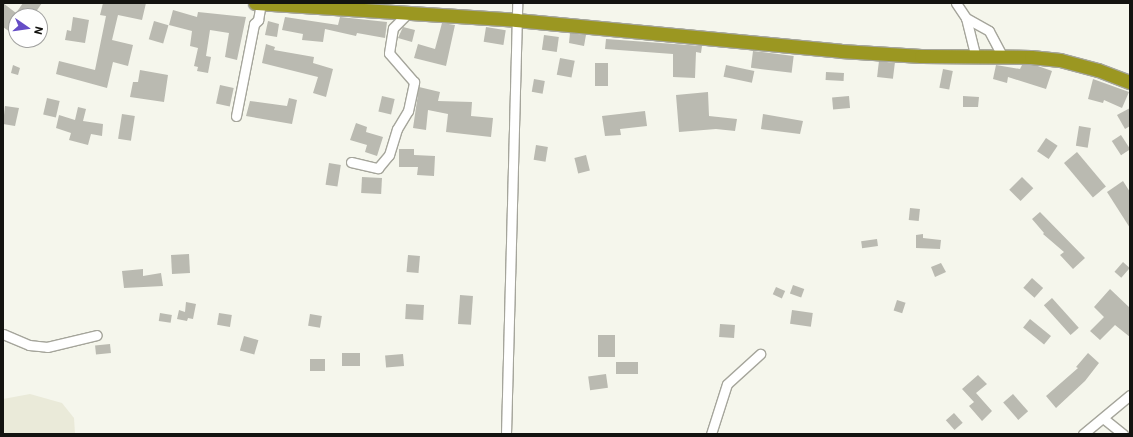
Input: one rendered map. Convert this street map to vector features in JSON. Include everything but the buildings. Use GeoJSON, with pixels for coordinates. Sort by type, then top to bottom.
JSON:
{"type":"FeatureCollection","features":[{"type":"Feature","properties":{"kind":"highway"},"geometry":{"type":"LineString","coordinates":[[255,3],[516,20],[841,51],[921,56],[1002,55],[1060,60],[1098,70],[1130,82]]}},
{"type":"Feature","properties":{"kind":"street"},"geometry":{"type":"LineString","coordinates":[[236,116],[254,24],[258,20],[261,3]]}},
{"type":"Feature","properties":{"kind":"street"},"geometry":{"type":"LineString","coordinates":[[506,434],[510,222],[516,105],[517,3]]}},
{"type":"Feature","properties":{"kind":"street"},"geometry":{"type":"LineString","coordinates":[[956,3],[966,18],[974,55]]}},
{"type":"Feature","properties":{"kind":"street"},"geometry":{"type":"LineString","coordinates":[[351,162],[378,168],[389,154],[397,129],[408,111],[414,82],[389,53],[393,28],[408,14]]}},
{"type":"Feature","properties":{"kind":"street"},"geometry":{"type":"LineString","coordinates":[[966,18],[989,31],[1002,55]]}},
{"type":"Feature","properties":{"kind":"street"},"geometry":{"type":"LineString","coordinates":[[3,334],[29,345],[47,347],[97,334]]}},
{"type":"Feature","properties":{"kind":"street"},"geometry":{"type":"LineString","coordinates":[[711,434],[727,384],[760,354]]}},
{"type":"Feature","properties":{"kind":"street"},"geometry":{"type":"LineString","coordinates":[[1083,434],[1130,395]]}},
{"type":"Feature","properties":{"kind":"street"},"geometry":{"type":"LineString","coordinates":[[1104,418],[1123,434]]}},
{"type":"Feature","properties":{"kind":"shaded area"},"geometry":{"type":"Polygon","coordinates":[[[30,394],[62,403],[74,418],[75,434],[3,434],[3,399],[30,394]]]}}]}
